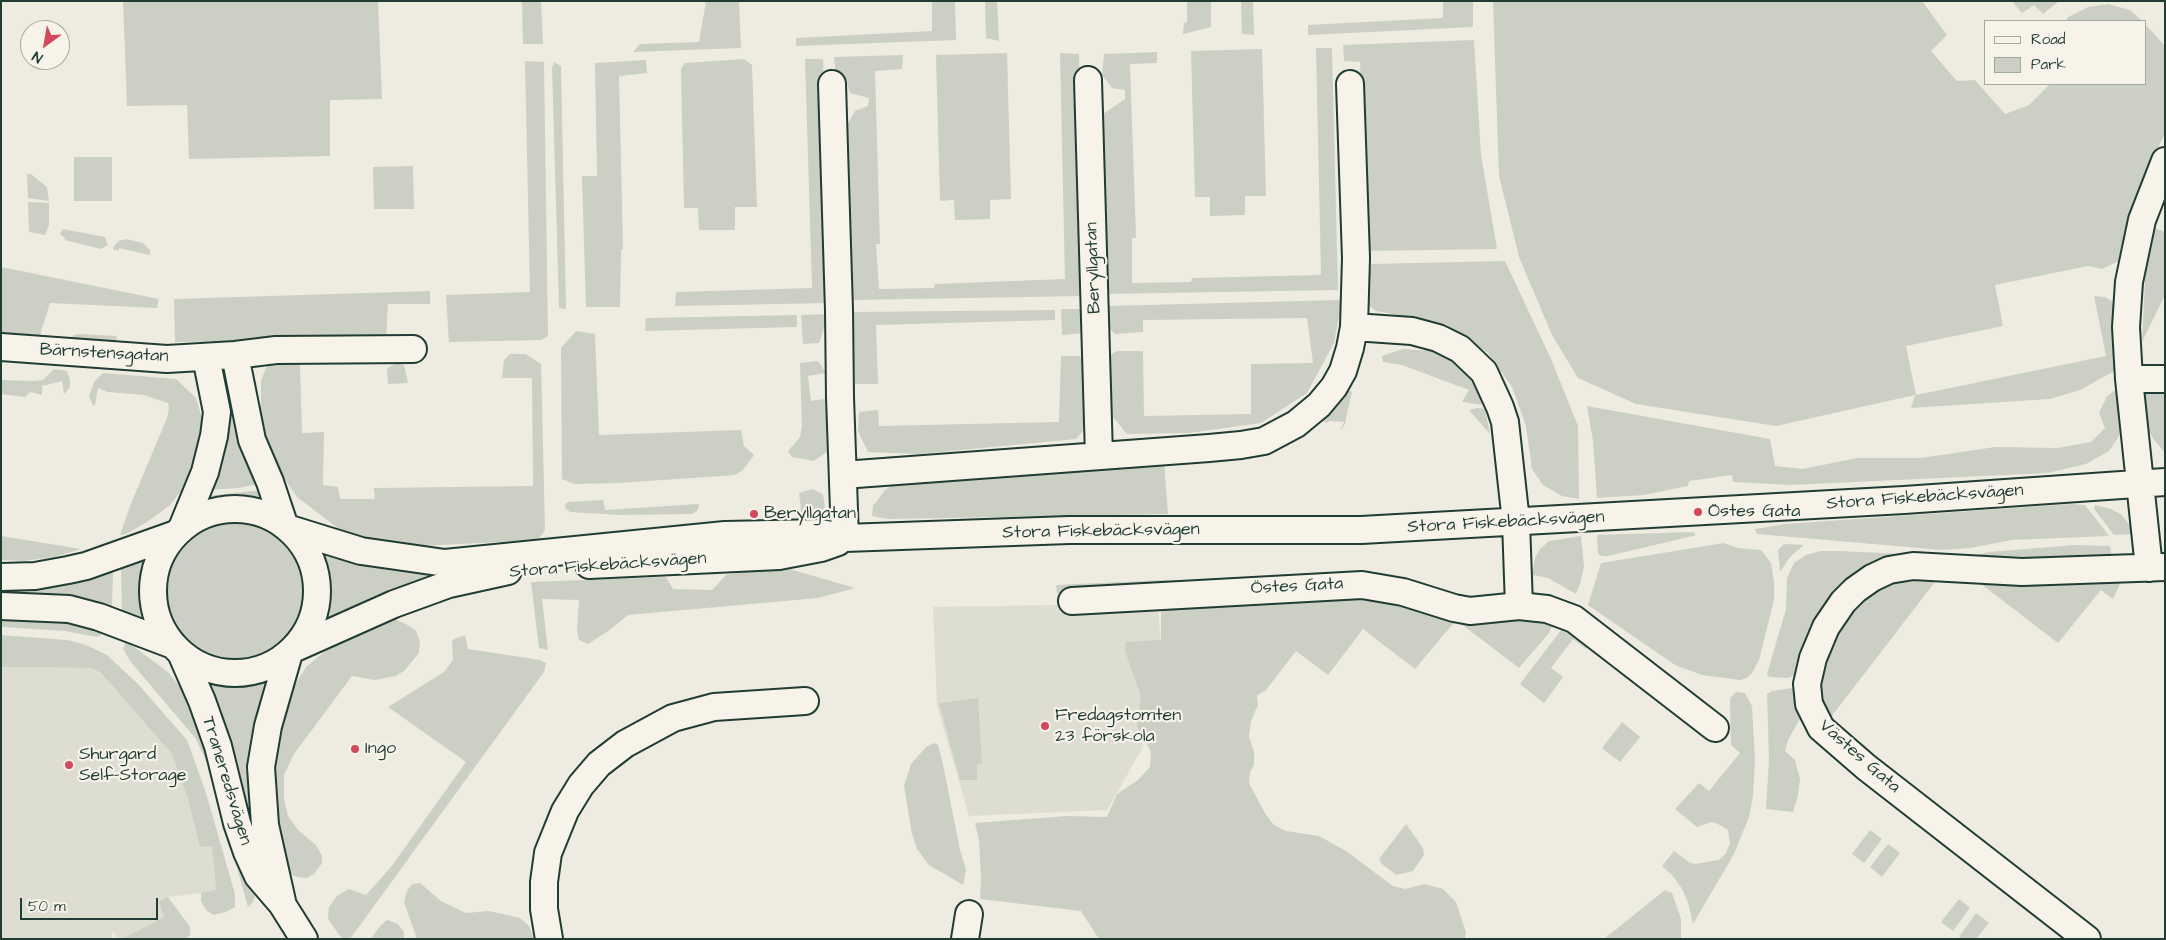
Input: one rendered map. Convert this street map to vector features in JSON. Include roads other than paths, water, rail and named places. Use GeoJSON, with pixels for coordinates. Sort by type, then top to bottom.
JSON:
{"type":"FeatureCollection","features":[{"type":"Feature","properties":{"kind":"street","name":"Beryllgatan"},"geometry":{"type":"LineString","coordinates":[[1088,80],[1099,456]]}},
{"type":"Feature","properties":{"kind":"street"},"geometry":{"type":"LineString","coordinates":[[832,84],[845,538]]}},
{"type":"Feature","properties":{"kind":"street"},"geometry":{"type":"LineString","coordinates":[[842,475],[1241,445],[1264,441],[1296,424],[1319,405],[1334,387],[1343,371],[1354,327],[1356,258],[1350,84]]}},
{"type":"Feature","properties":{"kind":"street","name":"Västes Gata"},"geometry":{"type":"LineString","coordinates":[[2087,939],[1866,767],[1821,728],[1812,714],[1809,704],[1808,684],[1817,645],[1835,612],[1855,590],[1872,578],[1889,570],[1914,566],[2022,572],[2157,567],[2152,483],[2129,379],[2126,327],[2129,282],[2142,220],[2165,161]]}},
{"type":"Feature","properties":{"kind":"street"},"geometry":{"type":"LineString","coordinates":[[1354,327],[1412,331],[1438,338],[1460,349],[1484,372],[1505,422],[1516,522],[1519,606]]}},
{"type":"Feature","properties":{"kind":"street","name":"Bärnstensgatan"},"geometry":{"type":"LineString","coordinates":[[1,347],[167,359],[236,355],[276,350],[413,349]]}},
{"type":"Feature","properties":{"kind":"street"},"geometry":{"type":"LineString","coordinates":[[1,606],[54,607],[78,611],[177,649],[203,666],[215,671],[234,673],[254,671],[266,667],[291,651],[312,621],[318,588],[310,556],[287,526],[252,440],[236,355]]}},
{"type":"Feature","properties":{"kind":"street"},"geometry":{"type":"LineString","coordinates":[[177,649],[161,626],[157,616],[153,600],[153,583],[158,562],[178,531],[205,472],[214,436],[217,412],[206,357]]}},
{"type":"Feature","properties":{"kind":"street"},"geometry":{"type":"LineString","coordinates":[[2129,379],[2165,380]]}},
{"type":"Feature","properties":{"kind":"street","name":"Stora Fiskebäcksvägen"},"geometry":{"type":"LineString","coordinates":[[287,526],[361,551],[445,563],[725,535],[821,533],[845,538],[1069,530],[1315,531],[1516,522],[1904,500],[2152,483]]}},
{"type":"Feature","properties":{"kind":"street"},"geometry":{"type":"LineString","coordinates":[[1,577],[35,576],[86,566],[178,531],[205,514],[232,508],[259,512],[287,526]]}},
{"type":"Feature","properties":{"kind":"street","name":"Stora Fiskebäcksvägen"},"geometry":{"type":"LineString","coordinates":[[291,651],[394,604],[449,584],[506,571],[550,567],[779,556],[821,548],[845,538]]}},
{"type":"Feature","properties":{"kind":"street","name":"Östes Gata"},"geometry":{"type":"LineString","coordinates":[[1072,601],[1362,584],[1403,592],[1454,608],[1492,610],[1519,606],[1548,609],[1574,619],[1715,728]]}},
{"type":"Feature","properties":{"kind":"street","name":"Traneredsvägen"},"geometry":{"type":"LineString","coordinates":[[177,649],[202,701],[218,746],[237,823],[247,852],[258,876],[282,904],[304,939]]}},
{"type":"Feature","properties":{"kind":"street","name":"Traneredsvägen"},"geometry":{"type":"LineString","coordinates":[[282,904],[265,825],[261,780],[268,726],[291,651]]}},
{"type":"Feature","properties":{"kind":"street"},"geometry":{"type":"LineString","coordinates":[[549,939],[544,909],[544,882],[548,853],[564,811],[580,785],[599,764],[624,744],[673,718],[714,707],[805,701]]}},
{"type":"Feature","properties":{"kind":"place","name":"Östes Gata"},"geometry":{"type":"Point","coordinates":[1698,512]}},
{"type":"Feature","properties":{"kind":"place","name":"Beryllgatan"},"geometry":{"type":"Point","coordinates":[754,514]}},
{"type":"Feature","properties":{"kind":"place","name":"Fredagstomten 23 förskola"},"geometry":{"type":"Point","coordinates":[1045,726]}},
{"type":"Feature","properties":{"kind":"place","name":"Ingo"},"geometry":{"type":"Point","coordinates":[355,749]}},
{"type":"Feature","properties":{"kind":"place","name":"Shurgard Self-Storage"},"geometry":{"type":"Point","coordinates":[69,765]}}]}
